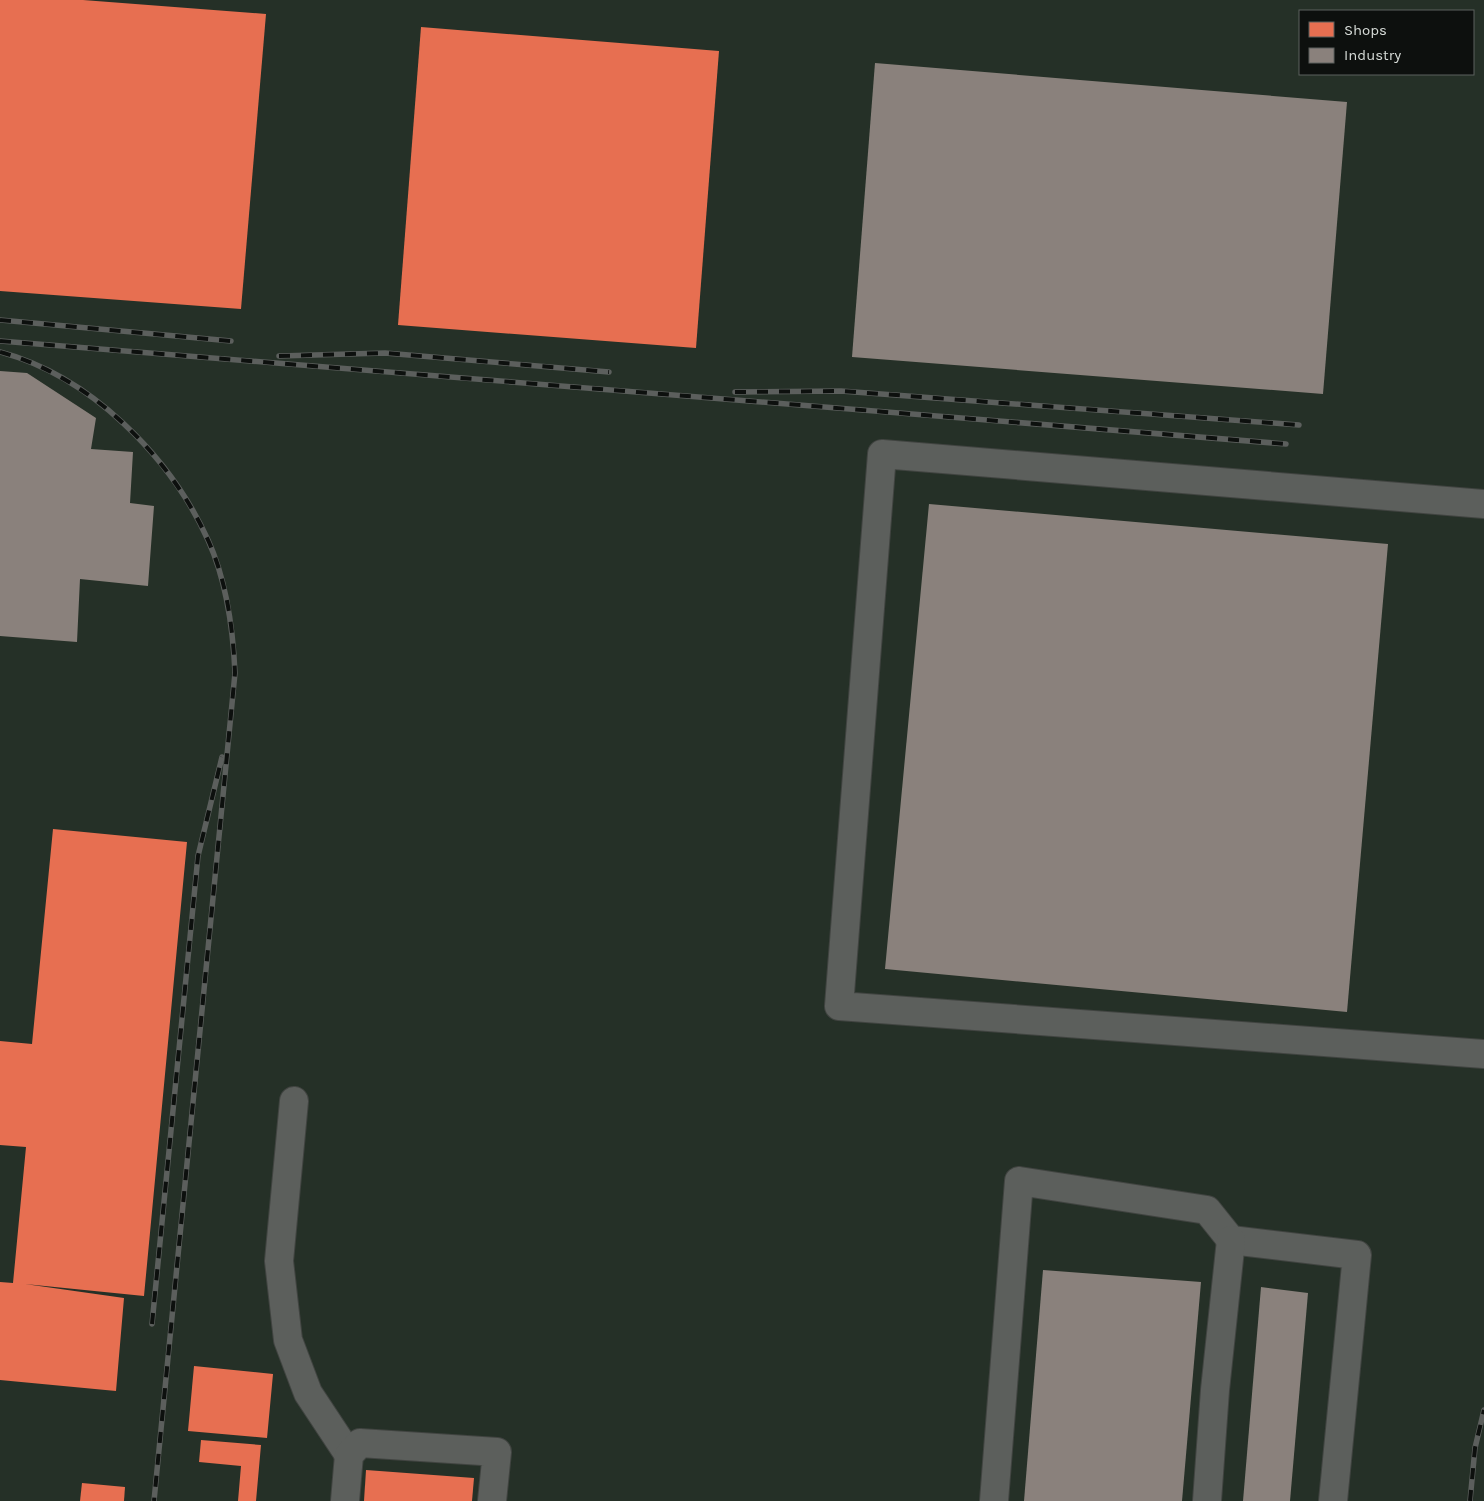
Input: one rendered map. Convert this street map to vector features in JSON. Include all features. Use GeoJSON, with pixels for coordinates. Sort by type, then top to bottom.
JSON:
{"type":"FeatureCollection","features":[{"type":"Feature","properties":{"kind":"lane"},"geometry":{"type":"LineString","coordinates":[[1484,504],[882,454],[839,1006],[1484,1054]]}},
{"type":"Feature","properties":{"kind":"lane"},"geometry":{"type":"LineString","coordinates":[[294,1101],[279,1261],[288,1340],[308,1393],[349,1455]]}},
{"type":"Feature","properties":{"kind":"lane"},"geometry":{"type":"LineString","coordinates":[[994,1501],[1019,1180],[1207,1210],[1231,1240],[1357,1255],[1333,1501]]}},
{"type":"Feature","properties":{"kind":"lane"},"geometry":{"type":"LineString","coordinates":[[1208,1501],[1215,1390],[1231,1240]]}},
{"type":"Feature","properties":{"kind":"lane"},"geometry":{"type":"LineString","coordinates":[[345,1501],[349,1455],[360,1443],[497,1452],[492,1501]]}},
{"type":"Feature","properties":{"kind":"shaded area"},"geometry":{"type":"Polygon","coordinates":[[[0,0],[1484,0],[1484,1501],[0,1501],[0,0]]]}},
{"type":"Feature","properties":{"kind":"building: Shops"},"geometry":{"type":"Polygon","coordinates":[[[0,0],[83,0],[266,14],[241,309],[0,291],[0,0]]]}},
{"type":"Feature","properties":{"kind":"building: Shops"},"geometry":{"type":"Polygon","coordinates":[[[421,27],[719,51],[696,348],[398,325],[421,27]]]}},
{"type":"Feature","properties":{"kind":"building: Shops"},"geometry":{"type":"Polygon","coordinates":[[[53,829],[187,842],[144,1296],[25,1284],[124,1298],[116,1391],[0,1380],[0,1282],[13,1283],[26,1147],[0,1145],[0,1041],[32,1044],[53,829]]]}},
{"type":"Feature","properties":{"kind":"building: Shops"},"geometry":{"type":"Polygon","coordinates":[[[194,1366],[273,1374],[267,1438],[188,1431],[194,1366]]]}},
{"type":"Feature","properties":{"kind":"building: Shops"},"geometry":{"type":"Polygon","coordinates":[[[201,1440],[261,1445],[256,1501],[238,1501],[241,1466],[199,1462],[201,1440]]]}},
{"type":"Feature","properties":{"kind":"building: Shops"},"geometry":{"type":"Polygon","coordinates":[[[366,1470],[474,1478],[472,1501],[364,1501],[366,1470]]]}},
{"type":"Feature","properties":{"kind":"building: Shops"},"geometry":{"type":"Polygon","coordinates":[[[82,1483],[125,1487],[124,1501],[80,1501],[82,1483]]]}},
{"type":"Feature","properties":{"kind":"building: Industry"},"geometry":{"type":"Polygon","coordinates":[[[875,63],[1347,102],[1323,394],[852,357],[875,63]]]}},
{"type":"Feature","properties":{"kind":"building: Industry"},"geometry":{"type":"Polygon","coordinates":[[[0,371],[27,373],[96,418],[91,449],[133,452],[130,503],[154,506],[148,586],[80,579],[77,642],[0,636],[0,371]]]}},
{"type":"Feature","properties":{"kind":"building: Industry"},"geometry":{"type":"Polygon","coordinates":[[[929,504],[1388,544],[1347,1012],[885,969],[929,504]]]}},
{"type":"Feature","properties":{"kind":"building: Industry"},"geometry":{"type":"Polygon","coordinates":[[[1043,1270],[1201,1282],[1182,1501],[1024,1501],[1043,1270]]]}},
{"type":"Feature","properties":{"kind":"building: Industry"},"geometry":{"type":"Polygon","coordinates":[[[1261,1287],[1308,1293],[1290,1501],[1243,1501],[1261,1287]]]}},
{"type":"Feature","properties":{"kind":"railway"},"geometry":{"type":"LineString","coordinates":[[0,320],[231,341]]}},
{"type":"Feature","properties":{"kind":"railway"},"geometry":{"type":"LineString","coordinates":[[0,341],[1286,444]]}},
{"type":"Feature","properties":{"kind":"railway"},"geometry":{"type":"LineString","coordinates":[[0,352],[33,364],[65,380],[95,400],[124,424],[149,450],[172,479],[192,509],[208,540],[220,572],[231,622],[235,673],[154,1501]]}},
{"type":"Feature","properties":{"kind":"railway"},"geometry":{"type":"LineString","coordinates":[[279,356],[385,353],[609,372]]}},
{"type":"Feature","properties":{"kind":"railway"},"geometry":{"type":"LineString","coordinates":[[735,392],[841,391],[1299,425]]}},
{"type":"Feature","properties":{"kind":"railway"},"geometry":{"type":"LineString","coordinates":[[152,1324],[198,856],[222,757]]}},
{"type":"Feature","properties":{"kind":"railway"},"geometry":{"type":"LineString","coordinates":[[1470,1501],[1475,1448],[1484,1410]]}}]}
